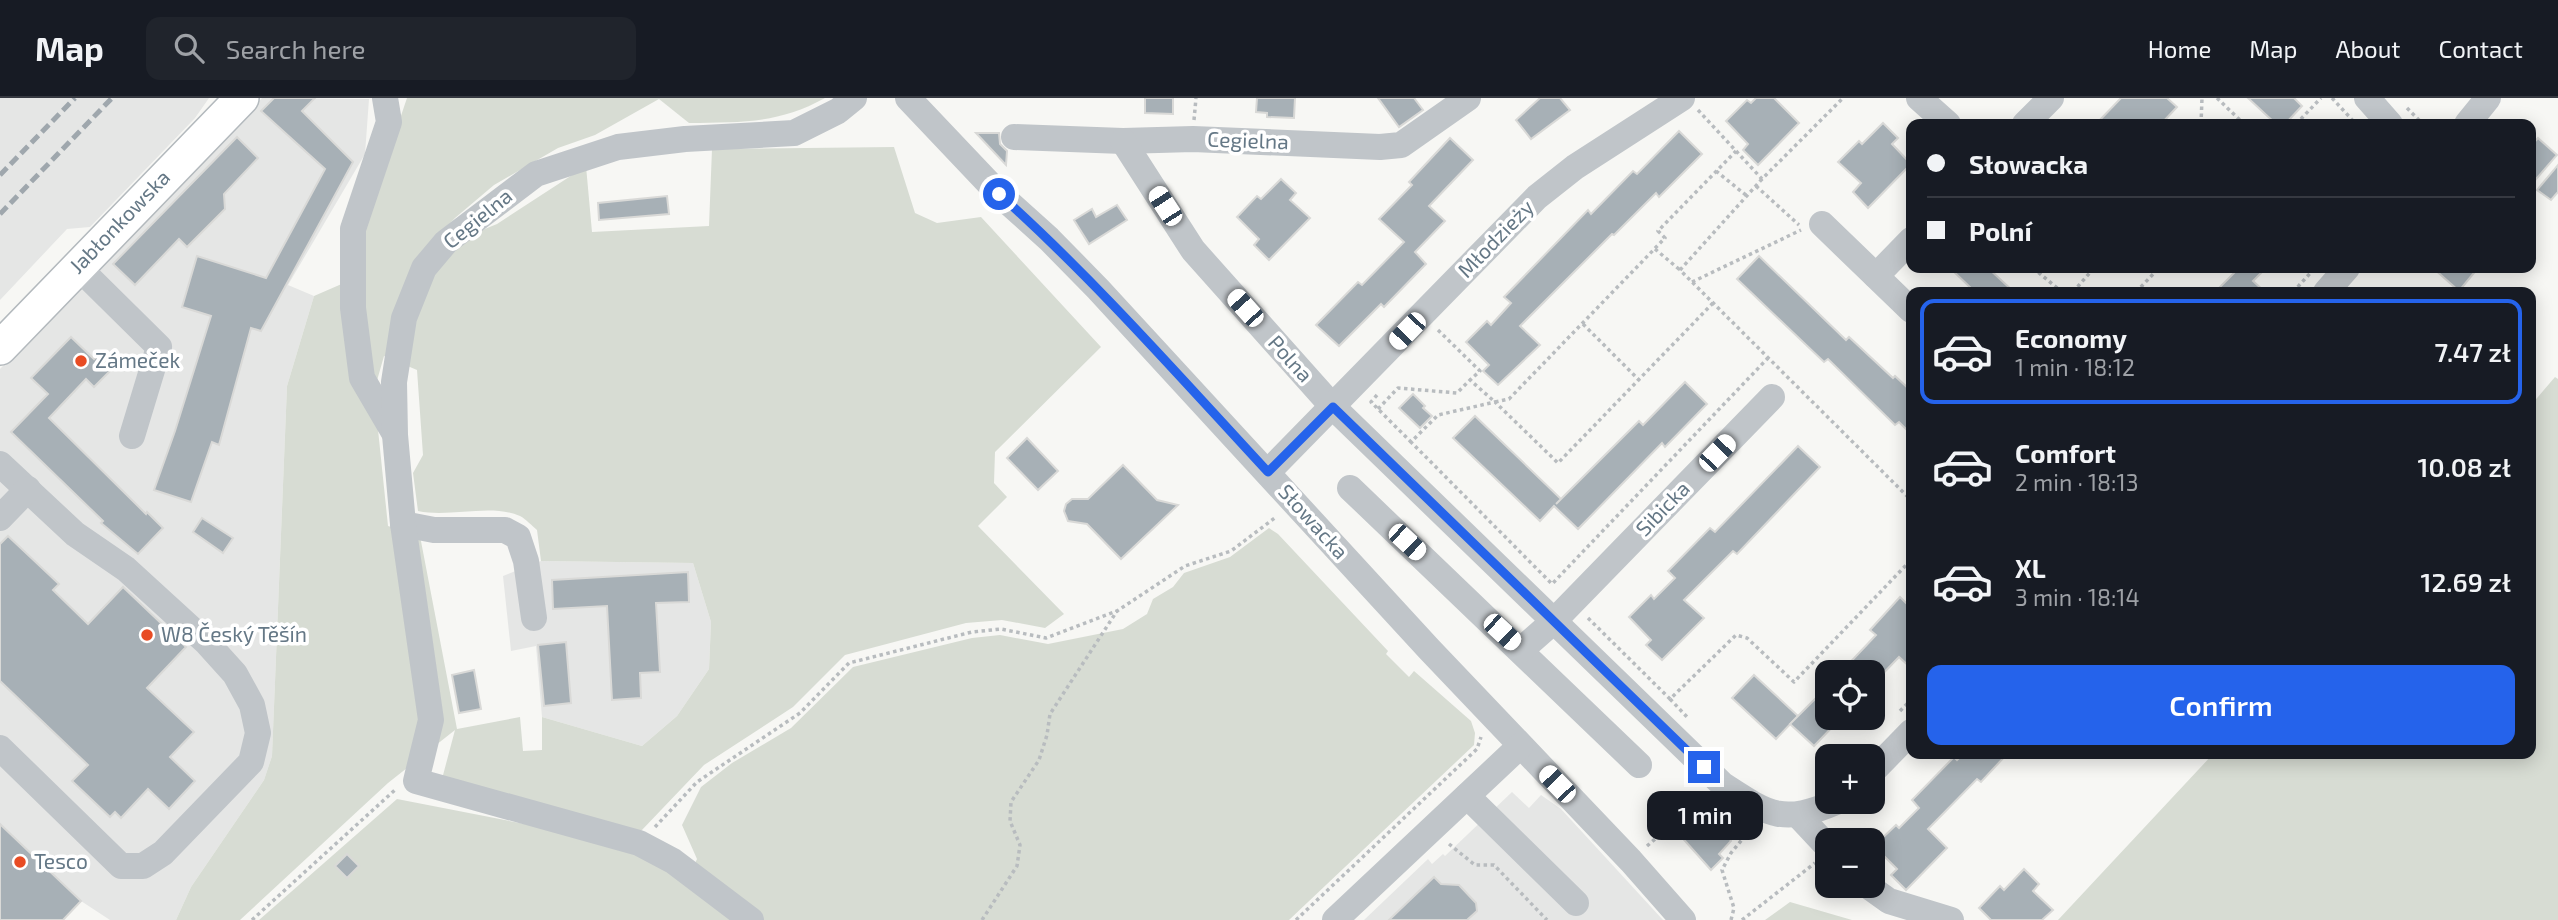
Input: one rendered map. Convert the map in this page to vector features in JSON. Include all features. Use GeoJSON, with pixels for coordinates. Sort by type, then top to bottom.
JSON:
{"type":"FeatureCollection","features":[{"type":"Feature","properties":{"kind":"main road","name":"Jabłonkowska"},"geometry":{"type":"LineString","coordinates":[[0,348],[242,98]]}},
{"type":"Feature","properties":{"kind":"street"},"geometry":{"type":"LineString","coordinates":[[385,98],[389,122],[352,229],[353,308],[362,378],[395,435]]}},
{"type":"Feature","properties":{"kind":"street","name":"Cegielna"},"geometry":{"type":"LineString","coordinates":[[416,781],[431,720],[403,524],[395,435],[394,382],[404,318],[424,268],[446,242],[536,174],[618,147],[685,139],[794,133],[838,111],[854,98]]}},
{"type":"Feature","properties":{"kind":"street","name":"Słowacka"},"geometry":{"type":"LineString","coordinates":[[908,98],[999,194],[1049,239],[1098,289],[1268,472],[1284,514],[1520,746],[1631,861],[1683,920]]}},
{"type":"Feature","properties":{"kind":"street","name":"Cegielna"},"geometry":{"type":"LineString","coordinates":[[1014,137],[1123,141],[1193,139],[1380,147],[1401,145],[1468,98]]}},
{"type":"Feature","properties":{"kind":"street"},"geometry":{"type":"LineString","coordinates":[[1919,98],[1942,119]]}},
{"type":"Feature","properties":{"kind":"street"},"geometry":{"type":"LineString","coordinates":[[2030,119],[2051,98]]}},
{"type":"Feature","properties":{"kind":"street"},"geometry":{"type":"LineString","coordinates":[[2367,98],[2398,116]]}},
{"type":"Feature","properties":{"kind":"street"},"geometry":{"type":"LineString","coordinates":[[2471,119],[2488,98]]}},
{"type":"Feature","properties":{"kind":"street","name":"Młodzieży"},"geometry":{"type":"LineString","coordinates":[[1268,472],[1537,197],[1575,167],[1688,102]]}},
{"type":"Feature","properties":{"kind":"street","name":"Polna"},"geometry":{"type":"LineString","coordinates":[[1123,141],[1193,250],[1333,407],[1723,785],[1764,811]]}},
{"type":"Feature","properties":{"kind":"street"},"geometry":{"type":"LineString","coordinates":[[1822,224],[1906,305]]}},
{"type":"Feature","properties":{"kind":"street"},"geometry":{"type":"LineString","coordinates":[[1876,276],[1906,245]]}},
{"type":"Feature","properties":{"kind":"street"},"geometry":{"type":"LineString","coordinates":[[77,266],[159,347],[132,436]]}},
{"type":"Feature","properties":{"kind":"street"},"geometry":{"type":"LineString","coordinates":[[2330,287],[2343,273]]}},
{"type":"Feature","properties":{"kind":"street","name":"Sibicka"},"geometry":{"type":"LineString","coordinates":[[1521,650],[1554,621],[1772,397]]}},
{"type":"Feature","properties":{"kind":"street"},"geometry":{"type":"LineString","coordinates":[[0,464],[75,534],[126,569],[207,643],[235,674],[252,705],[258,733],[251,762],[163,853],[144,866],[121,866],[0,748]]}},
{"type":"Feature","properties":{"kind":"street"},"geometry":{"type":"LineString","coordinates":[[1350,488],[1639,765]]}},
{"type":"Feature","properties":{"kind":"street"},"geometry":{"type":"LineString","coordinates":[[0,518],[28,489]]}},
{"type":"Feature","properties":{"kind":"street"},"geometry":{"type":"LineString","coordinates":[[403,524],[434,530],[505,530],[518,537],[526,561],[534,618]]}},
{"type":"Feature","properties":{"kind":"street"},"geometry":{"type":"LineString","coordinates":[[1885,759],[1906,737]]}},
{"type":"Feature","properties":{"kind":"street"},"geometry":{"type":"LineString","coordinates":[[1335,920],[1520,746]]}},
{"type":"Feature","properties":{"kind":"street"},"geometry":{"type":"LineString","coordinates":[[416,781],[639,843],[673,861],[751,920]]}},
{"type":"Feature","properties":{"kind":"street"},"geometry":{"type":"LineString","coordinates":[[1466,796],[1576,903]]}},
{"type":"Feature","properties":{"kind":"street"},"geometry":{"type":"LineString","coordinates":[[1764,811],[1798,815],[1815,809]]}},
{"type":"Feature","properties":{"kind":"street"},"geometry":{"type":"LineString","coordinates":[[1798,815],[1815,839]]}},
{"type":"Feature","properties":{"kind":"street"},"geometry":{"type":"LineString","coordinates":[[1885,898],[1951,920]]}},
{"type":"Feature","properties":{"kind":"path"},"geometry":{"type":"LineString","coordinates":[[1681,270],[1762,179],[1843,98]]}},
{"type":"Feature","properties":{"kind":"path"},"geometry":{"type":"LineString","coordinates":[[2201,119],[2202,98]]}},
{"type":"Feature","properties":{"kind":"path"},"geometry":{"type":"LineString","coordinates":[[2217,98],[2239,119]]}},
{"type":"Feature","properties":{"kind":"path"},"geometry":{"type":"LineString","coordinates":[[2301,119],[2321,98]]}},
{"type":"Feature","properties":{"kind":"path"},"geometry":{"type":"LineString","coordinates":[[2332,98],[2351,119]]}},
{"type":"Feature","properties":{"kind":"path"},"geometry":{"type":"LineString","coordinates":[[1688,102],[1762,179]]}},
{"type":"Feature","properties":{"kind":"path"},"geometry":{"type":"LineString","coordinates":[[1411,442],[1438,415],[1509,399],[1665,238],[1658,231],[1736,151]]}},
{"type":"Feature","properties":{"kind":"path"},"geometry":{"type":"LineString","coordinates":[[1716,171],[1747,196]]}},
{"type":"Feature","properties":{"kind":"path"},"geometry":{"type":"LineString","coordinates":[[1692,282],[1803,229],[1756,186]]}},
{"type":"Feature","properties":{"kind":"path"},"geometry":{"type":"LineString","coordinates":[[1655,248],[1681,270],[1906,495]]}},
{"type":"Feature","properties":{"kind":"path"},"geometry":{"type":"LineString","coordinates":[[2039,273],[2056,287]]}},
{"type":"Feature","properties":{"kind":"path"},"geometry":{"type":"LineString","coordinates":[[2077,287],[2090,273]]}},
{"type":"Feature","properties":{"kind":"path"},"geometry":{"type":"LineString","coordinates":[[2141,287],[2154,273]]}},
{"type":"Feature","properties":{"kind":"path"},"geometry":{"type":"LineString","coordinates":[[2297,287],[2310,273]]}},
{"type":"Feature","properties":{"kind":"path"},"geometry":{"type":"LineString","coordinates":[[1470,380],[1558,463],[1713,303]]}},
{"type":"Feature","properties":{"kind":"path"},"geometry":{"type":"LineString","coordinates":[[1583,323],[1639,380]]}},
{"type":"Feature","properties":{"kind":"path"},"geometry":{"type":"LineString","coordinates":[[1378,409],[1398,388],[1457,393],[1480,371],[1438,330],[1430,339]]}},
{"type":"Feature","properties":{"kind":"path"},"geometry":{"type":"LineString","coordinates":[[1379,393],[1371,402],[1552,584],[1768,358]]}},
{"type":"Feature","properties":{"kind":"path"},"geometry":{"type":"LineString","coordinates":[[639,843],[697,782],[800,713],[849,663],[972,632],[1001,629],[1046,638],[1117,611],[1185,566],[1231,551],[1284,514]]}},
{"type":"Feature","properties":{"kind":"path"},"geometry":{"type":"LineString","coordinates":[[1670,698],[1736,635],[1747,638],[1794,682],[1906,565]]}},
{"type":"Feature","properties":{"kind":"path"},"geometry":{"type":"LineString","coordinates":[[1588,609],[1588,618],[1696,725]]}},
{"type":"Feature","properties":{"kind":"path"},"geometry":{"type":"LineString","coordinates":[[982,920],[1017,866],[1020,845],[1010,821],[1011,802],[1039,760],[1050,714],[1117,611]]}},
{"type":"Feature","properties":{"kind":"path"},"geometry":{"type":"LineString","coordinates":[[1296,920],[1477,749],[1481,738],[1479,727]]}},
{"type":"Feature","properties":{"kind":"path"},"geometry":{"type":"LineString","coordinates":[[252,920],[399,786],[416,781]]}},
{"type":"Feature","properties":{"kind":"path"},"geometry":{"type":"LineString","coordinates":[[1650,844],[1702,798],[1742,840]]}},
{"type":"Feature","properties":{"kind":"path"},"geometry":{"type":"LineString","coordinates":[[1731,920],[1734,908],[1722,870],[1764,811]]}},
{"type":"Feature","properties":{"kind":"path"},"geometry":{"type":"LineString","coordinates":[[1432,829],[1475,865],[1494,865],[1547,920]]}},
{"type":"Feature","properties":{"kind":"path"},"geometry":{"type":"LineString","coordinates":[[1742,920],[1815,859]]}},
{"type":"Feature","properties":{"kind":"shaded area"},"geometry":{"type":"Polygon","coordinates":[[[0,98],[209,98],[195,118],[90,227],[67,229],[0,300],[0,98]]]}},
{"type":"Feature","properties":{"kind":"shaded area"},"geometry":{"type":"Polygon","coordinates":[[[262,98],[369,99],[365,154],[288,285],[314,296],[287,386],[272,756],[264,780],[191,887],[176,920],[110,920],[81,901],[0,824],[0,369],[262,98]]]}},
{"type":"Feature","properties":{"kind":"shaded area"},"geometry":{"type":"Polygon","coordinates":[[[407,98],[825,98],[791,113],[759,120],[689,123],[659,99],[595,135],[558,148],[494,185],[455,218],[419,256],[497,224],[586,166],[592,232],[709,226],[712,149],[894,147],[915,213],[937,223],[981,217],[1101,347],[995,452],[994,483],[1007,497],[978,526],[1064,614],[1045,628],[1002,620],[966,623],[845,655],[793,707],[704,765],[641,831],[442,779],[455,730],[388,783],[240,920],[176,920],[191,887],[264,780],[272,756],[287,386],[314,296],[360,276],[359,240],[407,98]],[[384,356],[374,391],[388,526],[420,536],[457,729],[520,717],[523,751],[542,750],[542,717],[642,746],[677,716],[709,669],[711,622],[693,563],[541,561],[537,530],[520,516],[496,511],[418,511],[413,473],[423,455],[417,370],[384,356]]]}},
{"type":"Feature","properties":{"kind":"shaded area"},"geometry":{"type":"Polygon","coordinates":[[[2555,377],[2558,379],[2558,920],[2058,920],[2208,759],[2536,759],[2536,399],[2555,377]]]}},
{"type":"Feature","properties":{"kind":"shaded area"},"geometry":{"type":"Polygon","coordinates":[[[1269,528],[1278,534],[1388,651],[1386,654],[1409,677],[1414,671],[1471,721],[1475,733],[1474,745],[1289,920],[259,920],[397,799],[632,845],[688,878],[697,859],[682,825],[701,787],[732,763],[791,728],[853,667],[972,638],[1000,635],[1048,644],[1123,629],[1147,614],[1153,599],[1173,587],[1184,573],[1230,557],[1269,528]]]}},
{"type":"Feature","properties":{"kind":"shaded area"},"geometry":{"type":"Polygon","coordinates":[[[541,561],[693,563],[711,622],[709,669],[677,716],[642,746],[542,717],[536,646],[511,651],[503,576],[541,561]]]}},
{"type":"Feature","properties":{"kind":"shaded area"},"geometry":{"type":"Polygon","coordinates":[[[1512,792],[1529,808],[1541,795],[1561,809],[1663,920],[1364,920],[1428,859],[1432,864],[1443,854],[1445,856],[1512,792]]]}},
{"type":"Feature","properties":{"kind":"shaded area"},"geometry":{"type":"Polygon","coordinates":[[[1790,902],[1852,920],[1765,920],[1790,902]]]}},
{"type":"Feature","properties":{"kind":"building"},"geometry":{"type":"Polygon","coordinates":[[[274,98],[315,98],[302,111],[353,162],[261,331],[251,328],[219,445],[212,442],[191,502],[154,490],[211,316],[182,307],[197,256],[266,278],[325,169],[261,111],[274,98]]]}},
{"type":"Feature","properties":{"kind":"building"},"geometry":{"type":"Polygon","coordinates":[[[1145,98],[1173,98],[1173,114],[1145,113],[1145,98]]]}},
{"type":"Feature","properties":{"kind":"building"},"geometry":{"type":"Polygon","coordinates":[[[1257,98],[1295,98],[1294,118],[1267,117],[1267,113],[1256,112],[1257,98]]]}},
{"type":"Feature","properties":{"kind":"building"},"geometry":{"type":"Polygon","coordinates":[[[1378,98],[1414,98],[1423,110],[1399,127],[1378,98]]]}},
{"type":"Feature","properties":{"kind":"building"},"geometry":{"type":"Polygon","coordinates":[[[1540,98],[1560,98],[1570,110],[1531,139],[1516,120],[1540,98]]]}},
{"type":"Feature","properties":{"kind":"building"},"geometry":{"type":"Polygon","coordinates":[[[1756,98],[1774,98],[1799,123],[1758,165],[1743,150],[1748,144],[1726,121],[1747,100],[1751,103],[1756,98]]]}},
{"type":"Feature","properties":{"kind":"building"},"geometry":{"type":"Polygon","coordinates":[[[2121,98],[2167,98],[2177,107],[2166,119],[2101,119],[2121,98]]]}},
{"type":"Feature","properties":{"kind":"building"},"geometry":{"type":"Polygon","coordinates":[[[2248,98],[2294,98],[2302,106],[2290,119],[2271,119],[2248,98]]]}},
{"type":"Feature","properties":{"kind":"building"},"geometry":{"type":"Polygon","coordinates":[[[1883,123],[1898,138],[1892,144],[1906,159],[1906,169],[1868,208],[1853,192],[1861,183],[1838,162],[1859,141],[1862,144],[1883,123]]]}},
{"type":"Feature","properties":{"kind":"building"},"geometry":{"type":"Polygon","coordinates":[[[1679,131],[1702,154],[1659,197],[1656,193],[1612,234],[1520,326],[1540,345],[1498,385],[1483,371],[1489,365],[1466,342],[1487,321],[1491,325],[1511,303],[1504,297],[1588,210],[1591,214],[1633,171],[1637,174],[1679,131]]]}},
{"type":"Feature","properties":{"kind":"building"},"geometry":{"type":"Polygon","coordinates":[[[976,133],[999,133],[1000,144],[1007,151],[1006,165],[976,133]]]}},
{"type":"Feature","properties":{"kind":"building"},"geometry":{"type":"Polygon","coordinates":[[[237,137],[258,158],[224,194],[225,209],[187,247],[179,239],[135,285],[113,264],[237,137]]]}},
{"type":"Feature","properties":{"kind":"building"},"geometry":{"type":"Polygon","coordinates":[[[1450,138],[1473,160],[1429,206],[1445,221],[1415,252],[1426,264],[1384,307],[1381,304],[1339,346],[1316,325],[1358,282],[1362,285],[1404,242],[1379,219],[1412,185],[1409,182],[1450,138]]]}},
{"type":"Feature","properties":{"kind":"building"},"geometry":{"type":"Polygon","coordinates":[[[2538,138],[2557,155],[2536,179],[2538,138]]]}},
{"type":"Feature","properties":{"kind":"building"},"geometry":{"type":"Polygon","coordinates":[[[2558,165],[2558,192],[2551,200],[2537,190],[2558,165]]]}},
{"type":"Feature","properties":{"kind":"building"},"geometry":{"type":"Polygon","coordinates":[[[1281,179],[1296,193],[1290,200],[1310,218],[1269,260],[1254,245],[1259,239],[1237,217],[1257,196],[1261,199],[1281,179]]]}},
{"type":"Feature","properties":{"kind":"building"},"geometry":{"type":"Polygon","coordinates":[[[667,196],[669,214],[599,220],[598,203],[667,196]]]}},
{"type":"Feature","properties":{"kind":"building"},"geometry":{"type":"Polygon","coordinates":[[[1117,205],[1127,220],[1089,244],[1074,220],[1092,209],[1096,217],[1117,205]]]}},
{"type":"Feature","properties":{"kind":"building"},"geometry":{"type":"Polygon","coordinates":[[[1759,256],[1846,340],[1849,337],[1893,378],[1895,376],[1906,386],[1906,429],[1899,422],[1895,425],[1828,359],[1824,362],[1737,279],[1759,256]]]}},
{"type":"Feature","properties":{"kind":"building"},"geometry":{"type":"Polygon","coordinates":[[[1955,273],[1993,273],[2009,287],[1970,287],[1955,273]]]}},
{"type":"Feature","properties":{"kind":"building"},"geometry":{"type":"Polygon","coordinates":[[[2234,273],[2261,273],[2253,281],[2260,287],[2220,287],[2234,273]]]}},
{"type":"Feature","properties":{"kind":"building"},"geometry":{"type":"Polygon","coordinates":[[[2439,273],[2474,273],[2462,287],[2454,287],[2439,273]]]}},
{"type":"Feature","properties":{"kind":"building"},"geometry":{"type":"Polygon","coordinates":[[[71,337],[94,359],[100,353],[114,367],[94,387],[86,379],[49,418],[163,528],[138,554],[101,523],[103,521],[11,432],[48,394],[31,378],[71,337]]]}},
{"type":"Feature","properties":{"kind":"building"},"geometry":{"type":"Polygon","coordinates":[[[1685,382],[1707,404],[1665,447],[1662,443],[1578,529],[1554,506],[1540,521],[1453,438],[1475,416],[1561,499],[1639,421],[1643,425],[1685,382]]]}},
{"type":"Feature","properties":{"kind":"building"},"geometry":{"type":"Polygon","coordinates":[[[1413,394],[1432,416],[1420,428],[1399,408],[1413,394]]]}},
{"type":"Feature","properties":{"kind":"building"},"geometry":{"type":"Polygon","coordinates":[[[1027,438],[1058,471],[1038,490],[1007,458],[1027,438]]]}},
{"type":"Feature","properties":{"kind":"building"},"geometry":{"type":"Polygon","coordinates":[[[1798,446],[1820,467],[1737,554],[1733,551],[1684,600],[1704,618],[1662,660],[1646,645],[1651,640],[1629,617],[1651,595],[1654,599],[1675,578],[1668,571],[1710,528],[1715,532],[1798,446]]]}},
{"type":"Feature","properties":{"kind":"building"},"geometry":{"type":"Polygon","coordinates":[[[1123,465],[1157,500],[1178,505],[1121,559],[1087,524],[1068,521],[1064,511],[1066,504],[1072,499],[1088,499],[1123,465]]]}},
{"type":"Feature","properties":{"kind":"building"},"geometry":{"type":"Polygon","coordinates":[[[202,518],[233,538],[223,553],[193,532],[202,518]]]}},
{"type":"Feature","properties":{"kind":"building"},"geometry":{"type":"Polygon","coordinates":[[[8,536],[59,584],[53,590],[88,624],[123,587],[186,647],[147,688],[194,732],[170,757],[195,781],[169,809],[148,789],[121,818],[115,812],[110,817],[72,781],[88,765],[0,681],[0,544],[8,536]]]}},
{"type":"Feature","properties":{"kind":"building"},"geometry":{"type":"Polygon","coordinates":[[[688,572],[689,602],[656,603],[660,672],[640,673],[641,698],[612,700],[607,606],[553,609],[552,580],[688,572]]]}},
{"type":"Feature","properties":{"kind":"building"},"geometry":{"type":"Polygon","coordinates":[[[1900,597],[1906,603],[1906,663],[1899,657],[1885,672],[1885,660],[1852,660],[1876,635],[1870,630],[1900,597]]]}},
{"type":"Feature","properties":{"kind":"building"},"geometry":{"type":"Polygon","coordinates":[[[566,642],[571,703],[544,706],[538,645],[566,642]]]}},
{"type":"Feature","properties":{"kind":"building"},"geometry":{"type":"Polygon","coordinates":[[[474,670],[481,709],[459,713],[452,675],[474,670]]]}},
{"type":"Feature","properties":{"kind":"building"},"geometry":{"type":"Polygon","coordinates":[[[1754,675],[1798,716],[1776,739],[1732,698],[1754,675]]]}},
{"type":"Feature","properties":{"kind":"building"},"geometry":{"type":"Polygon","coordinates":[[[1815,699],[1815,730],[1829,730],[1814,746],[1790,724],[1815,699]]]}},
{"type":"Feature","properties":{"kind":"building"},"geometry":{"type":"Polygon","coordinates":[[[1952,759],[2002,759],[1981,782],[1977,779],[1928,829],[1947,848],[1906,890],[1891,875],[1897,869],[1885,857],[1885,836],[1896,825],[1899,828],[1919,808],[1912,800],[1952,759]]]}},
{"type":"Feature","properties":{"kind":"building"},"geometry":{"type":"Polygon","coordinates":[[[1708,805],[1731,841],[1719,854],[1723,858],[1711,870],[1678,833],[1708,805]]]}},
{"type":"Feature","properties":{"kind":"building","name":"Tesco"},"geometry":{"type":"Polygon","coordinates":[[[0,824],[81,901],[63,920],[0,920],[0,824]]]}},
{"type":"Feature","properties":{"kind":"building"},"geometry":{"type":"Polygon","coordinates":[[[347,854],[359,866],[347,878],[335,866],[347,854]]]}},
{"type":"Feature","properties":{"kind":"building"},"geometry":{"type":"Polygon","coordinates":[[[2024,869],[2039,884],[2033,891],[2053,910],[2042,920],[1991,920],[1979,908],[2000,886],[2004,890],[2024,869]]]}},
{"type":"Feature","properties":{"kind":"building"},"geometry":{"type":"Polygon","coordinates":[[[1434,877],[1441,884],[1459,885],[1476,903],[1477,911],[1467,920],[1389,920],[1434,877]]]}},
{"type":"Feature","properties":{"kind":"railway"},"geometry":{"type":"LineString","coordinates":[[0,175],[75,98]]}},
{"type":"Feature","properties":{"kind":"railway"},"geometry":{"type":"LineString","coordinates":[[0,214],[112,98]]}},
{"type":"Feature","properties":{"kind":"place","name":"Zámeček"},"geometry":{"type":"Point","coordinates":[81,361]}},
{"type":"Feature","properties":{"kind":"place","name":"W8 Český Těšín"},"geometry":{"type":"Point","coordinates":[147,635]}},
{"type":"Feature","properties":{"kind":"place","name":"Tesco"},"geometry":{"type":"Point","coordinates":[20,862]}},
{"type":"Feature","properties":{"kind":"route"},"geometry":{"type":"LineString","coordinates":[[999,194],[1049,239],[1098,289],[1268,472],[1333,407],[1704,767]]}}]}
